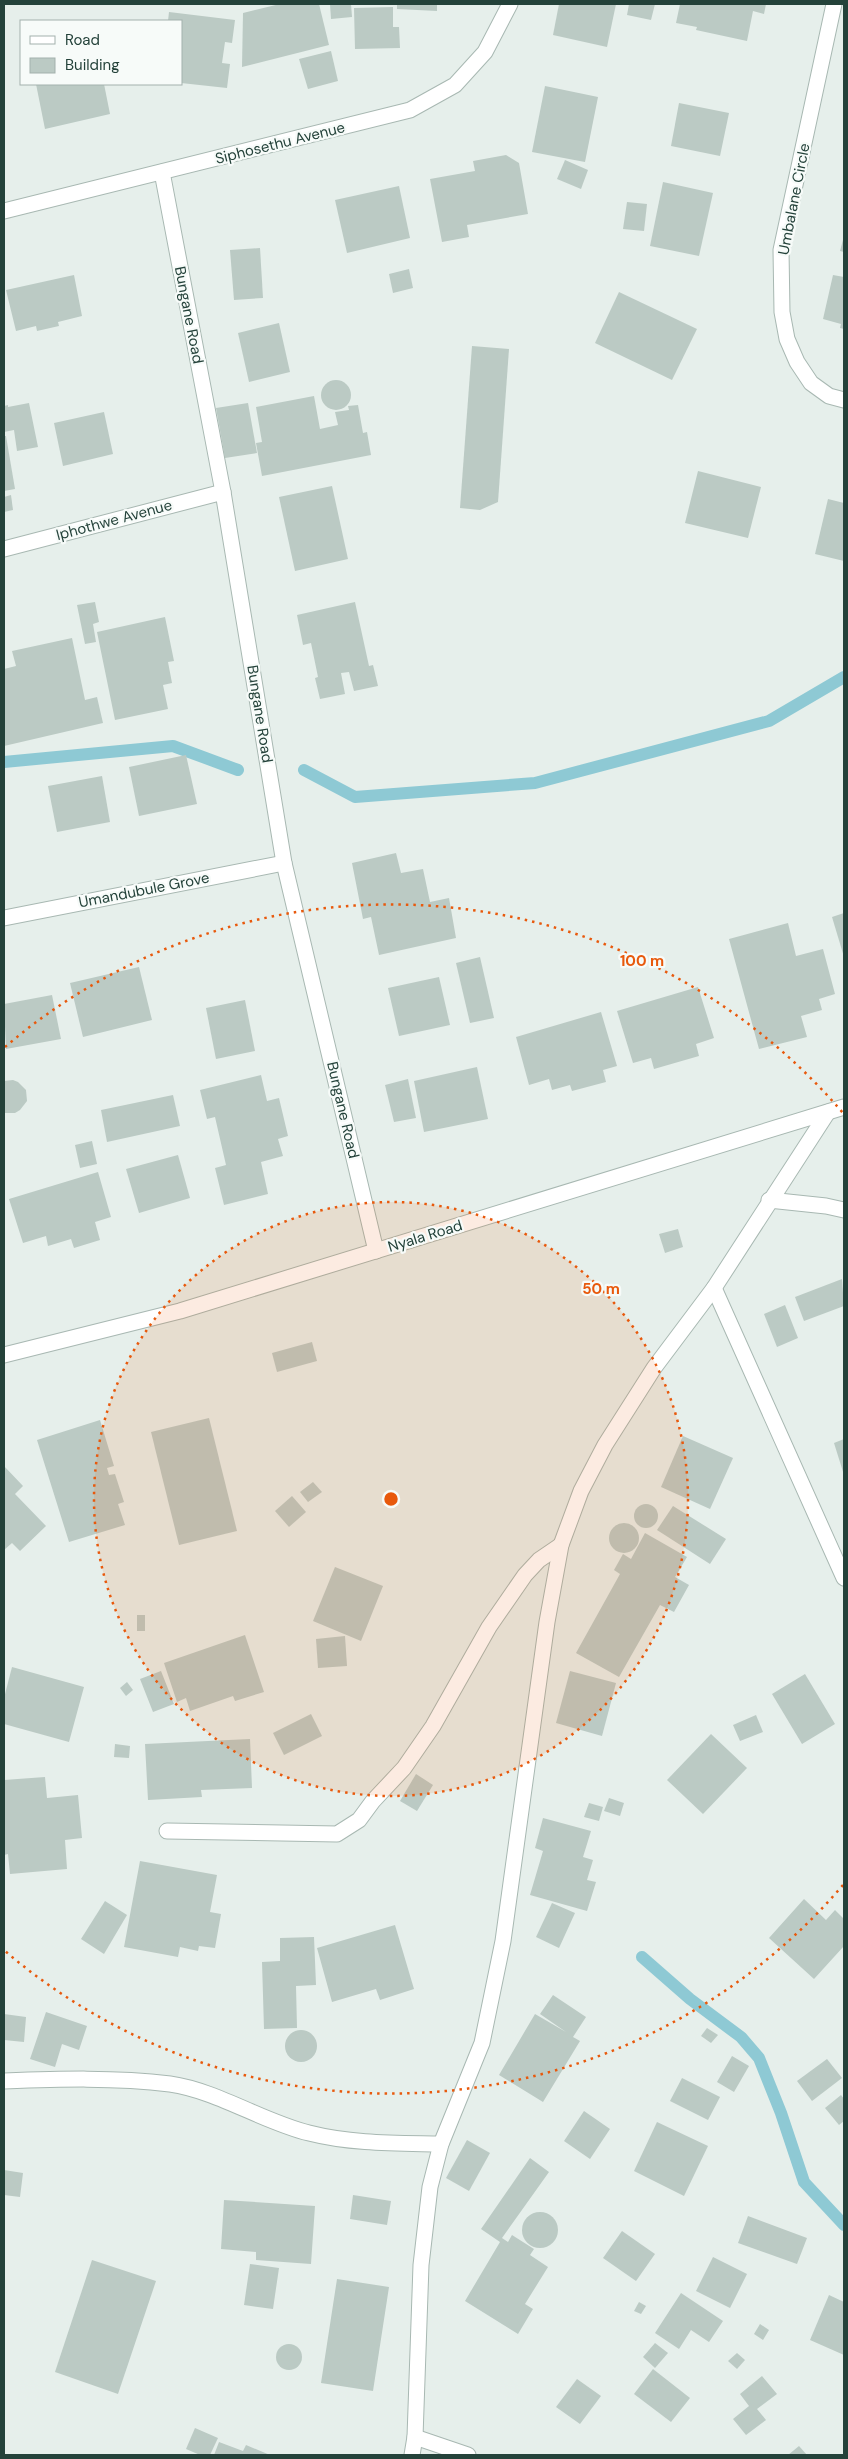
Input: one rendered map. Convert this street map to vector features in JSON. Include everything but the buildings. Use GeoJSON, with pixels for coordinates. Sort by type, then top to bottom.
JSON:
{"type":"FeatureCollection","features":[{"type":"Feature","properties":{"kind":"street","name":"Siphosethu Avenue"},"geometry":{"type":"LineString","coordinates":[[4,211],[410,110],[455,85],[485,52],[510,4]]}},
{"type":"Feature","properties":{"kind":"street","name":"Umbalane Circle"},"geometry":{"type":"LineString","coordinates":[[834,4],[781,250],[782,312],[787,339],[797,362],[810,382],[829,396],[844,400]]}},
{"type":"Feature","properties":{"kind":"street","name":"Bungane Road"},"geometry":{"type":"LineString","coordinates":[[162,172],[223,492],[284,863],[376,1251]]}},
{"type":"Feature","properties":{"kind":"street","name":"Iphothwe Avenue"},"geometry":{"type":"LineString","coordinates":[[4,549],[223,492]]}},
{"type":"Feature","properties":{"kind":"street","name":"Umandubule Grove"},"geometry":{"type":"LineString","coordinates":[[4,918],[284,863]]}},
{"type":"Feature","properties":{"kind":"street","name":"Nyala Road"},"geometry":{"type":"LineString","coordinates":[[4,1355],[180,1311],[844,1107]]}},
{"type":"Feature","properties":{"kind":"street"},"geometry":{"type":"LineString","coordinates":[[412,2455],[416,2438],[421,2265],[430,2187],[441,2144],[482,2043],[503,1941],[547,1622],[561,1545],[581,1491],[605,1445],[654,1368],[714,1288],[769,1200],[828,1112]]}},
{"type":"Feature","properties":{"kind":"street"},"geometry":{"type":"LineString","coordinates":[[769,1200],[826,1206],[844,1210]]}},
{"type":"Feature","properties":{"kind":"street"},"geometry":{"type":"LineString","coordinates":[[714,1288],[844,1578]]}},
{"type":"Feature","properties":{"kind":"street"},"geometry":{"type":"LineString","coordinates":[[167,1831],[337,1834],[359,1820],[373,1800],[404,1768],[433,1726],[489,1627],[525,1575],[539,1560],[561,1545]]}},
{"type":"Feature","properties":{"kind":"street"},"geometry":{"type":"LineString","coordinates":[[4,2081],[77,2078],[172,2084],[210,2096],[308,2133],[344,2139],[441,2144]]}},
{"type":"Feature","properties":{"kind":"street"},"geometry":{"type":"LineString","coordinates":[[416,2438],[468,2455]]}},
{"type":"Feature","properties":{"kind":"waterway"},"geometry":{"type":"LineString","coordinates":[[304,770],[355,797],[535,783],[769,721],[844,677]]}},
{"type":"Feature","properties":{"kind":"waterway"},"geometry":{"type":"LineString","coordinates":[[4,762],[173,746],[238,770]]}},
{"type":"Feature","properties":{"kind":"waterway"},"geometry":{"type":"LineString","coordinates":[[642,1957],[690,1999],[741,2037],[759,2058],[781,2113],[804,2182],[844,2225]]}}]}
